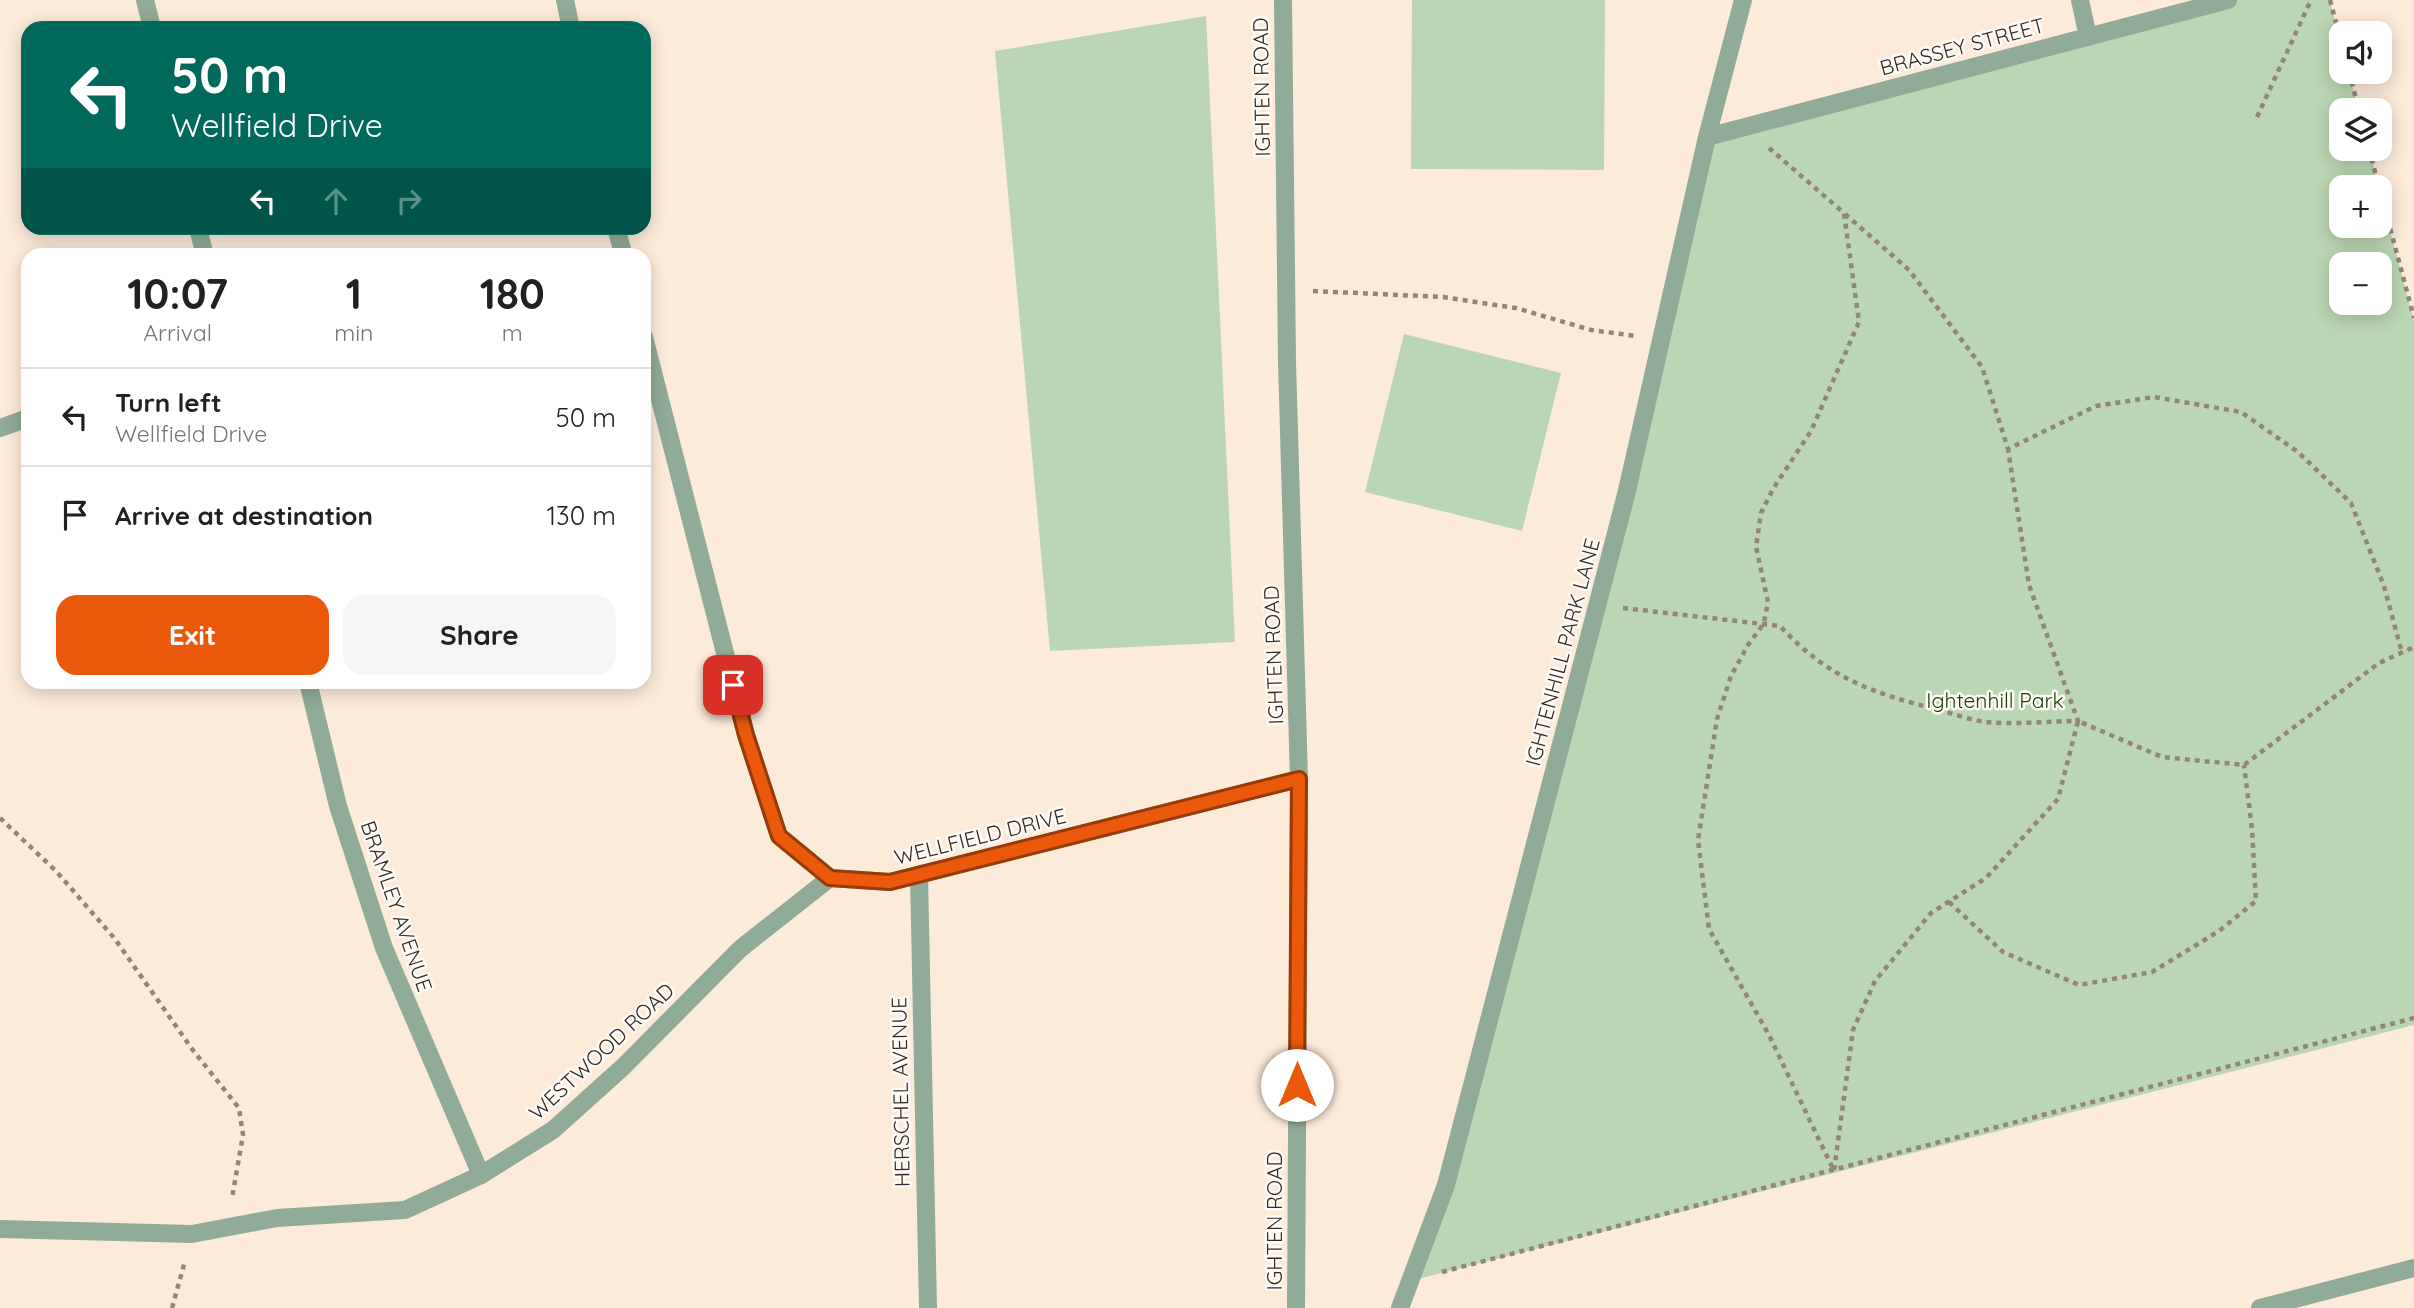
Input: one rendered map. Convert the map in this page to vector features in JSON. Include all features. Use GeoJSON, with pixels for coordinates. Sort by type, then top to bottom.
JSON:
{"type":"FeatureCollection","features":[{"type":"Feature","properties":{"kind":"street"},"geometry":{"type":"LineString","coordinates":[[145,0],[150,21]]}},
{"type":"Feature","properties":{"kind":"street"},"geometry":{"type":"LineString","coordinates":[[565,0],[570,21]]}},
{"type":"Feature","properties":{"kind":"street","name":"IGHTEN ROAD"},"geometry":{"type":"LineString","coordinates":[[1283,0],[1299,779],[1296,1308]]}},
{"type":"Feature","properties":{"kind":"street","name":"IGHTENHILL PARK LANE"},"geometry":{"type":"LineString","coordinates":[[1400,1308],[1446,1185],[1598,604],[1626,495],[1707,137],[1742,0]]}},
{"type":"Feature","properties":{"kind":"street"},"geometry":{"type":"LineString","coordinates":[[2080,0],[2088,37]]}},
{"type":"Feature","properties":{"kind":"street","name":"BRASSEY STREET"},"geometry":{"type":"LineString","coordinates":[[1707,137],[2228,0]]}},
{"type":"Feature","properties":{"kind":"street"},"geometry":{"type":"LineString","coordinates":[[651,364],[746,735],[779,836],[830,878]]}},
{"type":"Feature","properties":{"kind":"street"},"geometry":{"type":"LineString","coordinates":[[0,428],[21,420]]}},
{"type":"Feature","properties":{"kind":"street","name":"BRAMLEY AVENUE"},"geometry":{"type":"LineString","coordinates":[[310,689],[338,806],[384,948],[481,1175]]}},
{"type":"Feature","properties":{"kind":"street","name":"WELLFIELD DRIVE"},"geometry":{"type":"LineString","coordinates":[[830,878],[890,882],[1299,779]]}},
{"type":"Feature","properties":{"kind":"street","name":"HERSCHEL AVENUE"},"geometry":{"type":"LineString","coordinates":[[919,875],[928,1308]]}},
{"type":"Feature","properties":{"kind":"street","name":"WESTWOOD ROAD"},"geometry":{"type":"LineString","coordinates":[[0,1229],[192,1234],[277,1219],[405,1210],[481,1175],[553,1130],[623,1067],[740,949],[830,878]]}},
{"type":"Feature","properties":{"kind":"street"},"geometry":{"type":"LineString","coordinates":[[2260,1308],[2414,1268]]}},
{"type":"Feature","properties":{"kind":"path"},"geometry":{"type":"LineString","coordinates":[[2257,117],[2311,0]]}},
{"type":"Feature","properties":{"kind":"path"},"geometry":{"type":"LineString","coordinates":[[2330,0],[2336,21]]}},
{"type":"Feature","properties":{"kind":"path"},"geometry":{"type":"LineString","coordinates":[[1745,127],[1909,270],[1982,367],[2008,449],[2029,585],[2078,721],[2058,799],[1986,878],[1931,913],[1875,981],[1853,1030],[1834,1171]]}},
{"type":"Feature","properties":{"kind":"path"},"geometry":{"type":"LineString","coordinates":[[1834,1171],[1769,1035],[1709,929],[1698,840],[1717,719],[1731,676],[1748,645],[1764,624],[1768,602],[1756,547],[1761,513],[1773,489],[1811,431],[1859,321],[1844,213]]}},
{"type":"Feature","properties":{"kind":"path"},"geometry":{"type":"LineString","coordinates":[[2392,234],[2414,318]]}},
{"type":"Feature","properties":{"kind":"path"},"geometry":{"type":"LineString","coordinates":[[1287,290],[1443,297],[1516,308],[1591,330],[1661,340]]}},
{"type":"Feature","properties":{"kind":"path"},"geometry":{"type":"LineString","coordinates":[[2008,449],[2096,406],[2143,398],[2154,397],[2241,412],[2298,452],[2351,503],[2384,586],[2402,653]]}},
{"type":"Feature","properties":{"kind":"path"},"geometry":{"type":"LineString","coordinates":[[1598,604],[1780,626],[1801,649],[1831,671],[1850,681],[1914,704],[1986,722],[2078,721],[2162,757],[2244,765],[2379,663],[2414,647]]}},
{"type":"Feature","properties":{"kind":"path"},"geometry":{"type":"LineString","coordinates":[[1949,902],[2003,952],[2079,985],[2152,972],[2219,930],[2256,901],[2252,829],[2244,765]]}},
{"type":"Feature","properties":{"kind":"path"},"geometry":{"type":"LineString","coordinates":[[0,818],[56,871],[115,939],[192,1049],[239,1108],[243,1135],[226,1228]]}},
{"type":"Feature","properties":{"kind":"path"},"geometry":{"type":"LineString","coordinates":[[1410,1280],[2414,1018]]}},
{"type":"Feature","properties":{"kind":"path"},"geometry":{"type":"LineString","coordinates":[[172,1308],[192,1234]]}},
{"type":"Feature","properties":{"kind":"green space"},"geometry":{"type":"Polygon","coordinates":[[[1412,0],[1605,0],[1604,170],[1411,169],[1412,0]]]}},
{"type":"Feature","properties":{"kind":"green space","name":"Ightenhill Park"},"geometry":{"type":"Polygon","coordinates":[[[2228,0],[2330,0],[2335,21],[2329,21],[2329,84],[2351,84],[2356,98],[2329,98],[2329,161],[2372,161],[2376,175],[2329,175],[2329,238],[2392,238],[2414,321],[2414,1025],[1418,1279],[1707,137],[2228,0]]]}},
{"type":"Feature","properties":{"kind":"green space"},"geometry":{"type":"Polygon","coordinates":[[[1206,16],[1235,642],[1050,651],[995,51],[1206,16]]]}},
{"type":"Feature","properties":{"kind":"green space"},"geometry":{"type":"Polygon","coordinates":[[[1404,334],[1561,373],[1522,531],[1365,492],[1404,334]]]}},
{"type":"Feature","properties":{"kind":"route"},"geometry":{"type":"LineString","coordinates":[[733,685],[746,735],[779,836],[830,878],[890,882],[1299,779],[1297,1085]]}}]}
